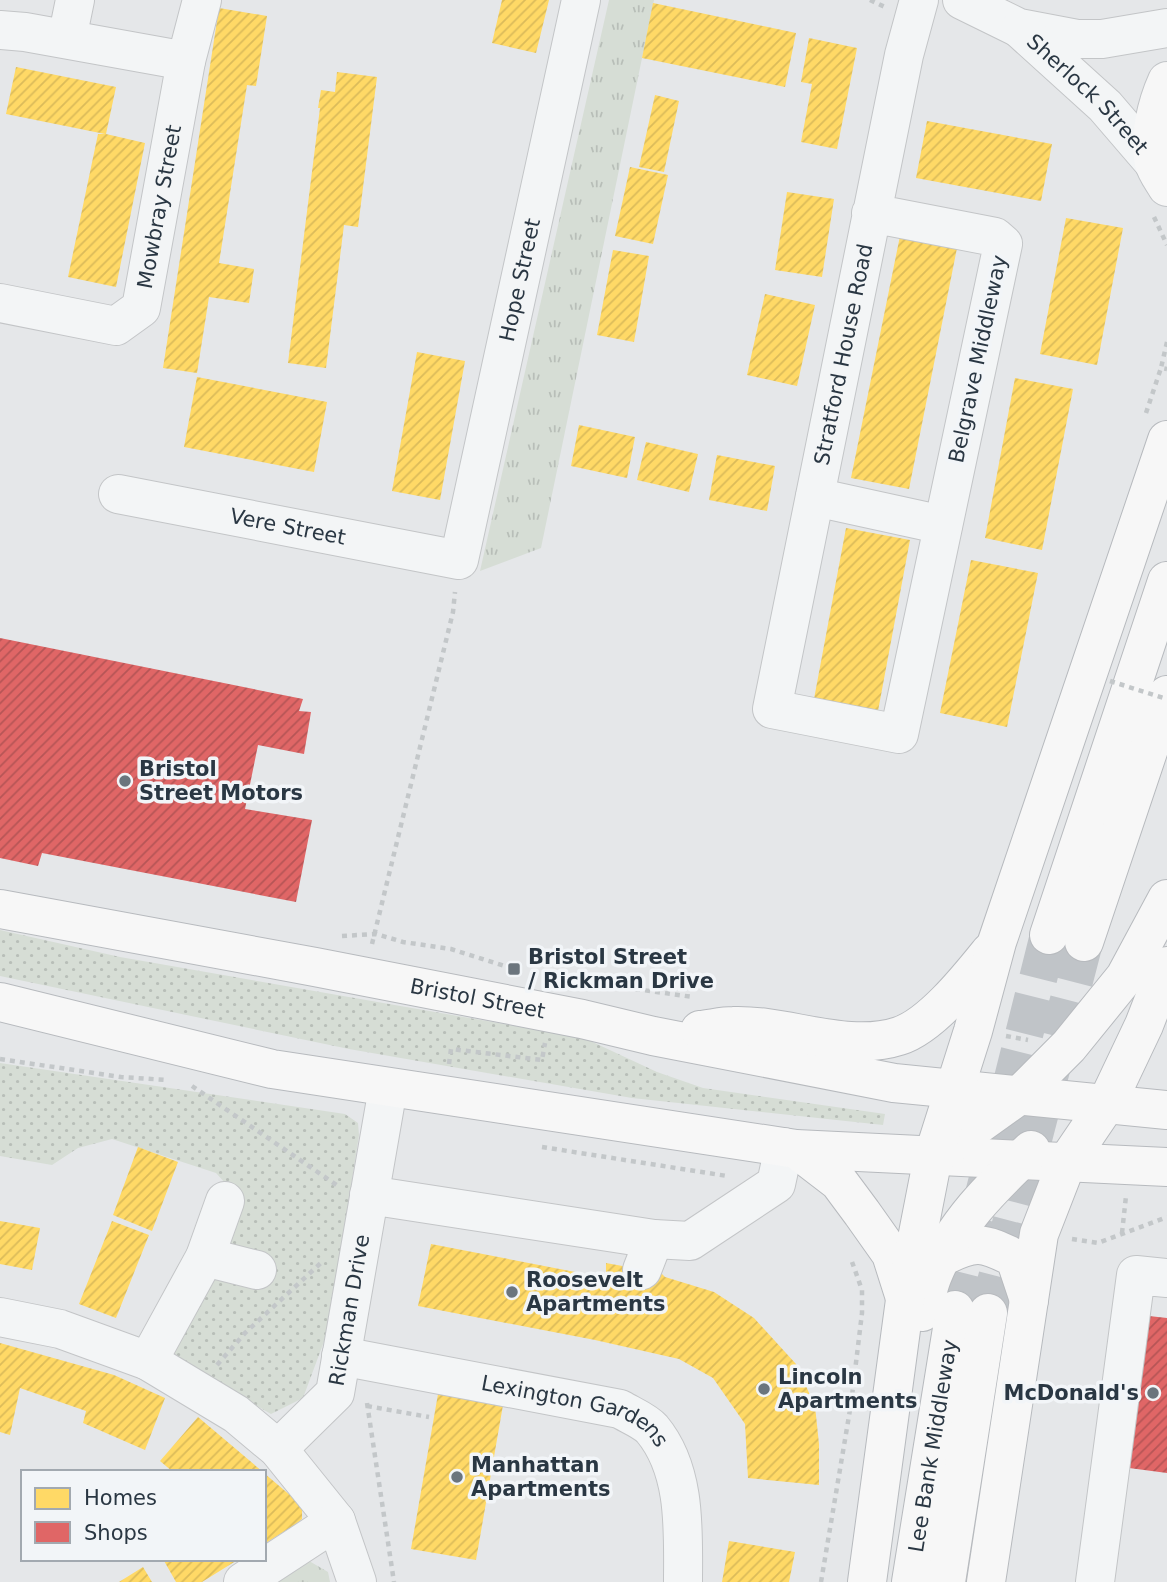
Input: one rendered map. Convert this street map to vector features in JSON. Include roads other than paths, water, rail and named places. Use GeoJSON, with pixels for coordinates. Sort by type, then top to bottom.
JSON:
{"type":"FeatureCollection","features":[{"type":"Feature","properties":{"kind":"main road"},"geometry":{"type":"LineString","coordinates":[[1161,175],[1154,126],[1161,94],[1167,81]]}},
{"type":"Feature","properties":{"kind":"main road"},"geometry":{"type":"LineString","coordinates":[[867,1582],[905,1300],[933,1157],[998,942],[1167,440]]}},
{"type":"Feature","properties":{"kind":"main road"},"geometry":{"type":"LineString","coordinates":[[1167,581],[1067,939],[1167,697]]}},
{"type":"Feature","properties":{"kind":"main road"},"geometry":{"type":"LineString","coordinates":[[933,1157],[1007,1105],[1069,1046],[1125,978],[1167,900]]}},
{"type":"Feature","properties":{"kind":"main road","name":"Bristol Street"},"geometry":{"type":"LineString","coordinates":[[0,909],[554,995],[653,1036],[894,1083],[955,1088],[1007,1105],[1108,1104],[1167,1110]]}},
{"type":"Feature","properties":{"kind":"main road"},"geometry":{"type":"LineString","coordinates":[[653,1036],[734,1026],[850,1040],[901,1036],[933,1015],[969,979],[998,942]]}},
{"type":"Feature","properties":{"kind":"main road"},"geometry":{"type":"LineString","coordinates":[[888,1435],[933,1276],[942,1257],[996,1183],[1041,1155],[1108,1104],[1166,979]]}},
{"type":"Feature","properties":{"kind":"main road"},"geometry":{"type":"LineString","coordinates":[[0,1002],[272,1069],[790,1148],[933,1157],[1041,1155],[1167,1167]]}},
{"type":"Feature","properties":{"kind":"main road"},"geometry":{"type":"LineString","coordinates":[[986,1582],[1039,1234],[1041,1155],[1007,1105]]}},
{"type":"Feature","properties":{"kind":"main road"},"geometry":{"type":"LineString","coordinates":[[790,1148],[839,1182],[891,1254],[905,1300]]}},
{"type":"Feature","properties":{"kind":"main road"},"geometry":{"type":"LineString","coordinates":[[942,1257],[985,1243],[1015,1258],[1029,1300]]}},
{"type":"Feature","properties":{"kind":"main road","name":"Lee Bank Middleway"},"geometry":{"type":"LineString","coordinates":[[911,1582],[971,1311],[946,1582]]}},
{"type":"Feature","properties":{"kind":"street"},"geometry":{"type":"LineString","coordinates":[[67,39],[75,0]]}},
{"type":"Feature","properties":{"kind":"street","name":"Mowbray Street"},"geometry":{"type":"LineString","coordinates":[[0,303],[116,326],[141,308],[186,61],[202,0]]}},
{"type":"Feature","properties":{"kind":"street","name":"Hope Street"},"geometry":{"type":"LineString","coordinates":[[459,560],[581,0]]}},
{"type":"Feature","properties":{"kind":"street","name":"Stratford House Road"},"geometry":{"type":"LineString","coordinates":[[772,709],[871,213],[904,55],[919,0]]}},
{"type":"Feature","properties":{"kind":"street","name":"Sherlock Street"},"geometry":{"type":"LineString","coordinates":[[962,0],[1019,28],[1077,39],[1102,39],[1167,28]]}},
{"type":"Feature","properties":{"kind":"street","name":"Sherlock Street"},"geometry":{"type":"LineString","coordinates":[[1019,28],[1105,106],[1161,175]]}},
{"type":"Feature","properties":{"kind":"street"},"geometry":{"type":"LineString","coordinates":[[0,30],[25,32],[186,61]]}},
{"type":"Feature","properties":{"kind":"street","name":"Belgrave Middleway"},"geometry":{"type":"LineString","coordinates":[[772,709],[899,734],[1003,244],[995,237],[871,213]]}},
{"type":"Feature","properties":{"kind":"street","name":"Vere Street"},"geometry":{"type":"LineString","coordinates":[[118,494],[459,560]]}},
{"type":"Feature","properties":{"kind":"street"},"geometry":{"type":"LineString","coordinates":[[815,497],[943,525]]}},
{"type":"Feature","properties":{"kind":"street","name":"Rickman Drive"},"geometry":{"type":"LineString","coordinates":[[278,1449],[335,1393],[388,1088]]}},
{"type":"Feature","properties":{"kind":"street"},"geometry":{"type":"LineString","coordinates":[[368,1200],[648,1254],[690,1241],[776,1184],[790,1148]]}},
{"type":"Feature","properties":{"kind":"street"},"geometry":{"type":"LineString","coordinates":[[148,1361],[205,1257],[225,1201]]}},
{"type":"Feature","properties":{"kind":"street"},"geometry":{"type":"LineString","coordinates":[[205,1257],[257,1270]]}},
{"type":"Feature","properties":{"kind":"street"},"geometry":{"type":"LineString","coordinates":[[1095,1582],[1136,1275],[1167,1278]]}},
{"type":"Feature","properties":{"kind":"street"},"geometry":{"type":"LineString","coordinates":[[0,1317],[60,1329],[148,1361],[236,1414],[278,1449],[336,1521],[357,1582]]}},
{"type":"Feature","properties":{"kind":"street","name":"Lexington Gardens"},"geometry":{"type":"LineString","coordinates":[[341,1356],[620,1409],[651,1427],[676,1473],[682,1526],[683,1582]]}},
{"type":"Feature","properties":{"kind":"street"},"geometry":{"type":"LineString","coordinates":[[243,1582],[336,1521]]}},
{"type":"Feature","properties":{"kind":"tunnel"},"geometry":{"type":"LineString","coordinates":[[955,1310],[1049,935]]}},
{"type":"Feature","properties":{"kind":"tunnel"},"geometry":{"type":"LineString","coordinates":[[988,1313],[1084,942]]}},
{"type":"Feature","properties":{"kind":"place","name":"Bristol Street Motors"},"geometry":{"type":"Point","coordinates":[125,781]}},
{"type":"Feature","properties":{"kind":"place","name":"Bristol Street / Rickman Drive"},"geometry":{"type":"Point","coordinates":[514,969]}},
{"type":"Feature","properties":{"kind":"place","name":"Roosevelt Apartments"},"geometry":{"type":"Point","coordinates":[512,1292]}},
{"type":"Feature","properties":{"kind":"place","name":"Lincoln Apartments"},"geometry":{"type":"Point","coordinates":[764,1389]}},
{"type":"Feature","properties":{"kind":"place","name":"McDonald's"},"geometry":{"type":"Point","coordinates":[1153,1393]}},
{"type":"Feature","properties":{"kind":"place","name":"Manhattan Apartments"},"geometry":{"type":"Point","coordinates":[457,1477]}}]}
